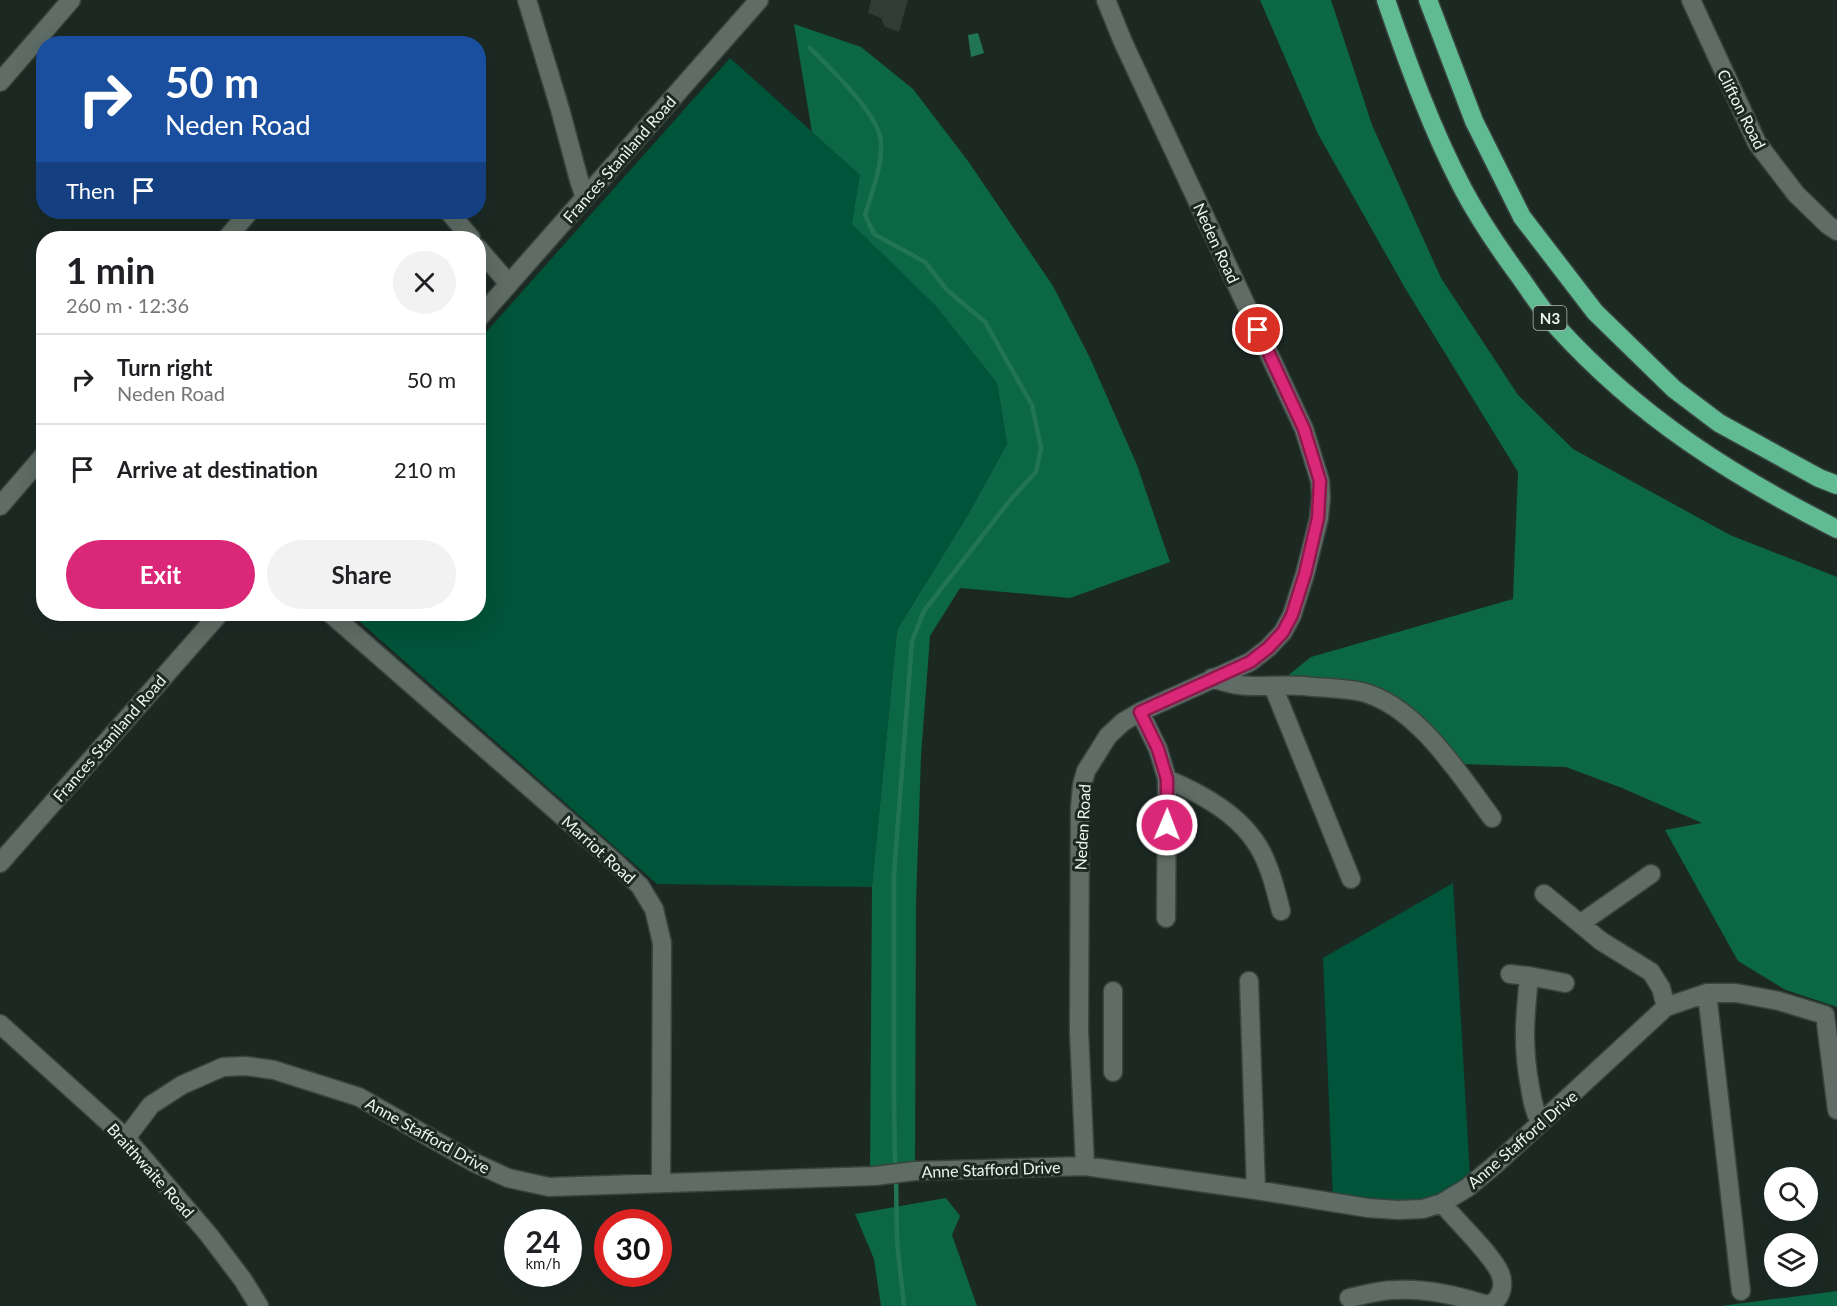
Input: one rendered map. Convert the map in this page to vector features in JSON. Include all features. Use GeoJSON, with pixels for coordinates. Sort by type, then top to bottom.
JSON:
{"type":"FeatureCollection","features":[{"type":"Feature","properties":{"kind":"highway","name":"N3"},"geometry":{"type":"LineString","coordinates":[[1386,0],[1439,137],[1463,190],[1498,248],[1556,327],[1606,378],[1665,427],[1776,498],[1837,529]]}},
{"type":"Feature","properties":{"kind":"highway","name":"N3"},"geometry":{"type":"LineString","coordinates":[[1428,0],[1474,121],[1517,208],[1595,312],[1674,389],[1719,423],[1819,478],[1837,485]]}},
{"type":"Feature","properties":{"kind":"street"},"geometry":{"type":"LineString","coordinates":[[40,36],[71,0]]}},
{"type":"Feature","properties":{"kind":"street"},"geometry":{"type":"LineString","coordinates":[[527,0],[585,198]]}},
{"type":"Feature","properties":{"kind":"street","name":"Frances Staniland Road"},"geometry":{"type":"LineString","coordinates":[[486,310],[759,0]]}},
{"type":"Feature","properties":{"kind":"street","name":"Neden Road"},"geometry":{"type":"LineString","coordinates":[[1085,1166],[1079,1031],[1082,785],[1086,771],[1108,736],[1123,722],[1250,662],[1283,632],[1292,615],[1305,574],[1318,518],[1320,481],[1304,429],[1123,42],[1106,0]]}},
{"type":"Feature","properties":{"kind":"street","name":"Clifton Road"},"geometry":{"type":"LineString","coordinates":[[1691,0],[1757,143],[1796,195],[1837,231]]}},
{"type":"Feature","properties":{"kind":"street"},"geometry":{"type":"LineString","coordinates":[[0,82],[36,40]]}},
{"type":"Feature","properties":{"kind":"street"},"geometry":{"type":"LineString","coordinates":[[233,231],[243,219]]}},
{"type":"Feature","properties":{"kind":"street"},"geometry":{"type":"LineString","coordinates":[[455,219],[465,231]]}},
{"type":"Feature","properties":{"kind":"street"},"geometry":{"type":"LineString","coordinates":[[486,257],[509,284]]}},
{"type":"Feature","properties":{"kind":"street"},"geometry":{"type":"LineString","coordinates":[[0,506],[36,464]]}},
{"type":"Feature","properties":{"kind":"street","name":"Frances Staniland Road"},"geometry":{"type":"LineString","coordinates":[[0,863],[213,621]]}},
{"type":"Feature","properties":{"kind":"street","name":"Marriot Road"},"geometry":{"type":"LineString","coordinates":[[339,621],[616,863],[640,886],[654,909],[662,943],[661,1182]]}},
{"type":"Feature","properties":{"kind":"street"},"geometry":{"type":"LineString","coordinates":[[1212,678],[1238,685],[1296,686],[1361,692],[1401,710],[1436,747],[1492,818]]}},
{"type":"Feature","properties":{"kind":"street"},"geometry":{"type":"LineString","coordinates":[[1272,686],[1351,879]]}},
{"type":"Feature","properties":{"kind":"street"},"geometry":{"type":"LineString","coordinates":[[1140,712],[1158,749],[1167,779],[1166,918]]}},
{"type":"Feature","properties":{"kind":"street"},"geometry":{"type":"LineString","coordinates":[[1167,779],[1210,801],[1241,823],[1261,851],[1271,873],[1281,911]]}},
{"type":"Feature","properties":{"kind":"street"},"geometry":{"type":"LineString","coordinates":[[1581,923],[1651,874]]}},
{"type":"Feature","properties":{"kind":"street"},"geometry":{"type":"LineString","coordinates":[[1544,894],[1601,941],[1651,972],[1661,988],[1666,1007]]}},
{"type":"Feature","properties":{"kind":"street"},"geometry":{"type":"LineString","coordinates":[[1510,974],[1564,983]]}},
{"type":"Feature","properties":{"kind":"street"},"geometry":{"type":"LineString","coordinates":[[1529,976],[1524,1056],[1534,1111],[1540,1122]]}},
{"type":"Feature","properties":{"kind":"street"},"geometry":{"type":"LineString","coordinates":[[1249,981],[1256,1190]]}},
{"type":"Feature","properties":{"kind":"street"},"geometry":{"type":"LineString","coordinates":[[1113,991],[1111,1026],[1113,1072]]}},
{"type":"Feature","properties":{"kind":"street"},"geometry":{"type":"LineString","coordinates":[[1707,993],[1741,1291]]}},
{"type":"Feature","properties":{"kind":"street","name":"Anne Stafford Drive"},"geometry":{"type":"LineString","coordinates":[[126,1138],[151,1105],[182,1085],[223,1067],[246,1066],[273,1070],[359,1097],[447,1148],[508,1178],[549,1187],[1085,1166],[1368,1208],[1422,1209],[1442,1203],[1467,1188],[1496,1164],[1666,1007],[1707,993],[1736,993],[1779,1001],[1825,1015],[1837,1110]]}},
{"type":"Feature","properties":{"kind":"street","name":"Braithwaite Road"},"geometry":{"type":"LineString","coordinates":[[0,1024],[126,1138],[209,1235],[243,1280],[259,1306]]}},
{"type":"Feature","properties":{"kind":"street"},"geometry":{"type":"LineString","coordinates":[[1079,1031],[1111,1026]]}},
{"type":"Feature","properties":{"kind":"street"},"geometry":{"type":"LineString","coordinates":[[1349,1298],[1412,1289],[1489,1305],[1497,1300],[1500,1294],[1501,1275],[1493,1262],[1442,1203]]}},
{"type":"Feature","properties":{"kind":"shaded area"},"geometry":{"type":"Polygon","coordinates":[[[1260,0],[1331,0],[1372,125],[1441,278],[1518,395],[1573,449],[1730,535],[1837,577],[1837,1007],[1786,990],[1738,961],[1665,830],[1702,823],[1622,788],[1566,767],[1458,764],[1371,701],[1275,686],[1311,657],[1513,599],[1518,472],[1405,288],[1318,134],[1260,0]]]}},
{"type":"Feature","properties":{"kind":"shaded area"},"geometry":{"type":"Polygon","coordinates":[[[794,24],[861,47],[913,89],[968,161],[1053,286],[1090,358],[1137,465],[1170,562],[1070,598],[960,588],[930,636],[921,756],[916,903],[915,1166],[870,1170],[872,887],[897,630],[969,513],[1007,444],[997,383],[935,305],[852,224],[860,175],[812,132],[794,24]]]}},
{"type":"Feature","properties":{"kind":"shaded area"},"geometry":{"type":"Polygon","coordinates":[[[978,33],[984,53],[971,57],[968,35],[978,33]]]}},
{"type":"Feature","properties":{"kind":"shaded area"},"geometry":{"type":"Polygon","coordinates":[[[730,58],[860,175],[935,305],[997,383],[1007,444],[969,513],[897,630],[872,887],[657,884],[359,621],[486,621],[486,332],[730,58]]]}},
{"type":"Feature","properties":{"kind":"shaded area"},"geometry":{"type":"Polygon","coordinates":[[[1453,883],[1470,1177],[1441,1197],[1419,1203],[1333,1200],[1323,958],[1453,883]]]}},
{"type":"Feature","properties":{"kind":"shaded area"},"geometry":{"type":"Polygon","coordinates":[[[946,1198],[960,1216],[952,1235],[977,1306],[881,1306],[874,1259],[855,1214],[946,1198]]]}},
{"type":"Feature","properties":{"kind":"shaded area"},"geometry":{"type":"Polygon","coordinates":[[[1837,1291],[1837,1306],[1721,1306],[1837,1291]]]}},
{"type":"Feature","properties":{"kind":"building"},"geometry":{"type":"Polygon","coordinates":[[[871,0],[908,0],[899,32],[885,27],[881,18],[868,13],[871,0]]]}},
{"type":"Feature","properties":{"kind":"waterway"},"geometry":{"type":"LineString","coordinates":[[810,48],[853,92],[873,119],[879,132],[880,161],[865,215],[874,234],[925,262],[947,290],[985,322],[1032,405],[1041,448],[1036,472],[1011,499],[924,611],[912,641],[894,874],[895,1169]]}},
{"type":"Feature","properties":{"kind":"waterway"},"geometry":{"type":"LineString","coordinates":[[896,1177],[897,1242],[904,1306]]}},
{"type":"Feature","properties":{"kind":"route"},"geometry":{"type":"LineString","coordinates":[[1167,825],[1167,779],[1158,749],[1140,712],[1250,662],[1283,632],[1292,615],[1305,574],[1318,518],[1321,497],[1320,481],[1314,458],[1304,429],[1258,330]]}}]}
